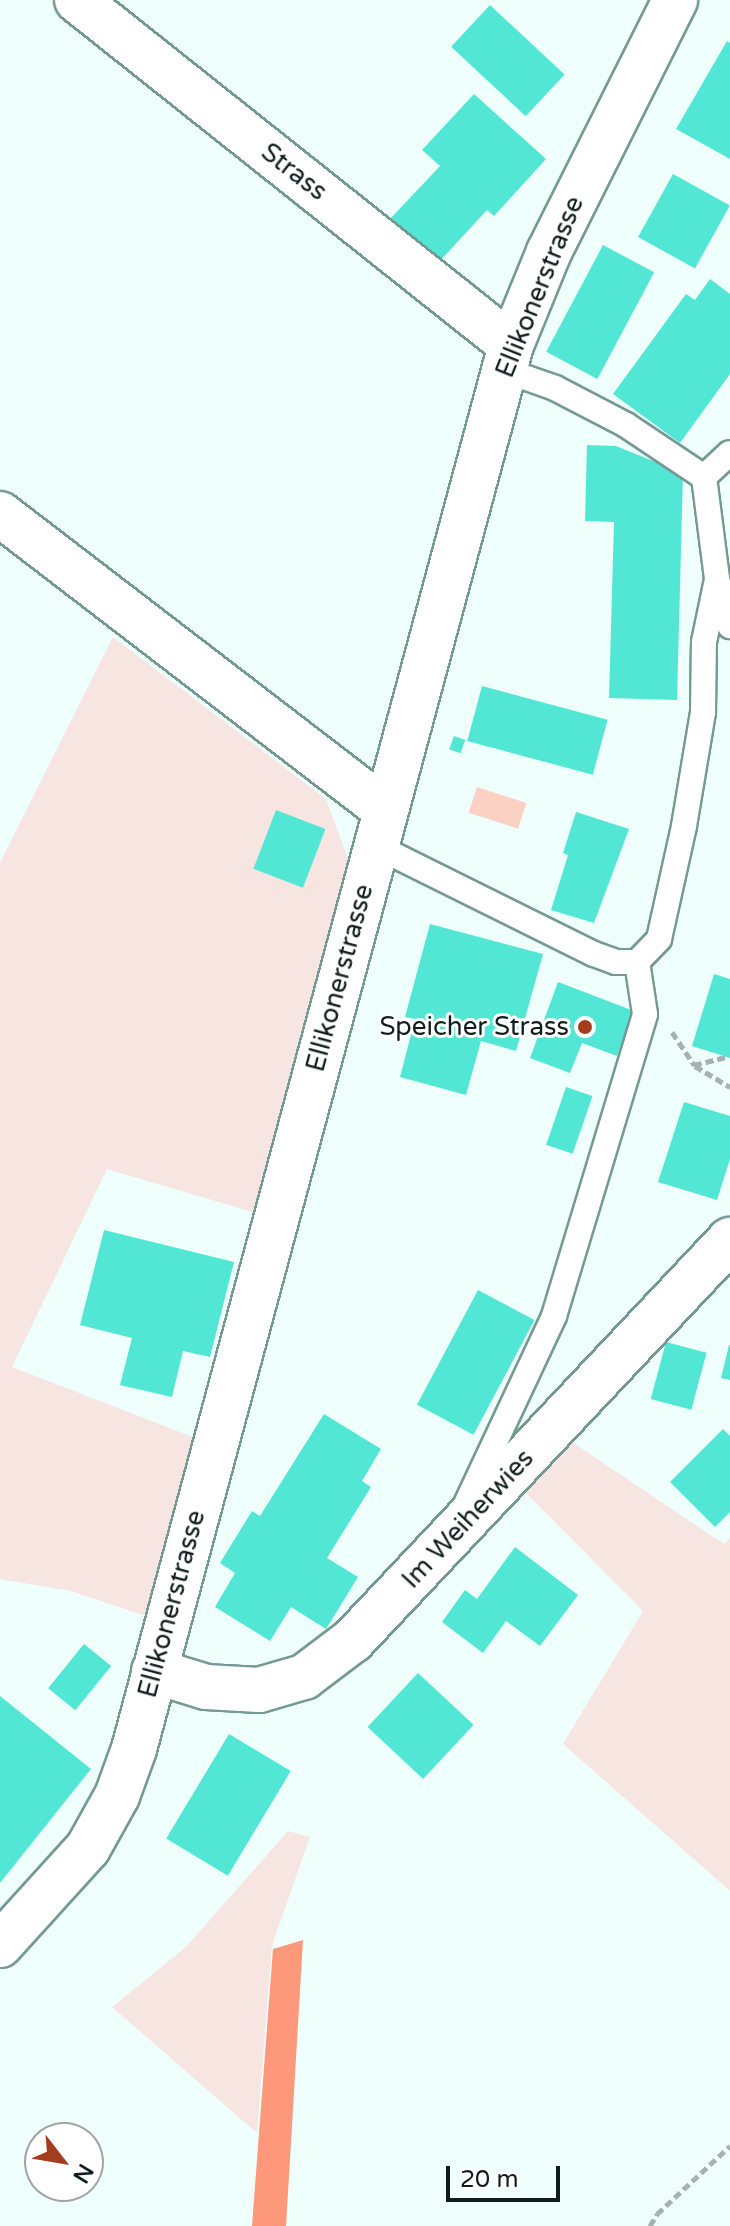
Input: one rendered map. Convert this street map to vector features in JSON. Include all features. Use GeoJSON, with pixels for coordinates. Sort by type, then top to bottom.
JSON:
{"type":"FeatureCollection","features":[{"type":"Feature","properties":{"kind":"street","name":"Strass"},"geometry":{"type":"LineString","coordinates":[[77,0],[508,357]]}},
{"type":"Feature","properties":{"kind":"street","name":"Ellikonerstrasse"},"geometry":{"type":"LineString","coordinates":[[0,1945],[88,1848],[117,1796],[154,1671],[508,357],[549,252],[675,0]]}},
{"type":"Feature","properties":{"kind":"street"},"geometry":{"type":"LineString","coordinates":[[0,514],[380,827]]}},
{"type":"Feature","properties":{"kind":"street","name":"Im Weiherwies"},"geometry":{"type":"LineString","coordinates":[[154,1671],[206,1687],[259,1690],[304,1677],[353,1640],[730,1240]]}},
{"type":"Feature","properties":{"kind":"lane"},"geometry":{"type":"LineString","coordinates":[[508,357],[555,388],[626,425],[704,477],[717,579],[730,626]]}},
{"type":"Feature","properties":{"kind":"lane"},"geometry":{"type":"LineString","coordinates":[[704,477],[730,453]]}},
{"type":"Feature","properties":{"kind":"lane"},"geometry":{"type":"LineString","coordinates":[[380,827],[594,954],[616,962],[637,962],[659,939],[684,826],[703,712],[704,642],[717,579]]}},
{"type":"Feature","properties":{"kind":"lane"},"geometry":{"type":"LineString","coordinates":[[450,1538],[554,1316],[645,1014],[637,962]]}},
{"type":"Feature","properties":{"kind":"path"},"geometry":{"type":"LineString","coordinates":[[677,1041],[694,1065],[730,1087]]}},
{"type":"Feature","properties":{"kind":"path"},"geometry":{"type":"LineString","coordinates":[[694,1065],[727,1057]]}},
{"type":"Feature","properties":{"kind":"path"},"geometry":{"type":"LineString","coordinates":[[650,2226],[657,2214],[730,2146]]}},
{"type":"Feature","properties":{"kind":"shaded area"},"geometry":{"type":"Polygon","coordinates":[[[113,637],[326,799],[353,872],[263,1215],[107,1169],[12,1367],[198,1439],[155,1619],[71,1591],[0,1579],[0,863],[113,637]]]}},
{"type":"Feature","properties":{"kind":"shaded area"},"geometry":{"type":"Polygon","coordinates":[[[477,787],[526,803],[518,829],[469,813],[477,787]]]}},
{"type":"Feature","properties":{"kind":"shaded area"},"geometry":{"type":"Polygon","coordinates":[[[569,1440],[724,1544],[730,1538],[730,1891],[563,1744],[643,1611],[523,1490],[569,1440]]]}},
{"type":"Feature","properties":{"kind":"shaded area"},"geometry":{"type":"Polygon","coordinates":[[[288,1831],[310,1837],[272,1945],[257,2133],[112,2007],[186,1947],[288,1831]]]}},
{"type":"Feature","properties":{"kind":"shaded area"},"geometry":{"type":"Polygon","coordinates":[[[303,1940],[286,2226],[252,2226],[273,1949],[303,1940]]]}},
{"type":"Feature","properties":{"kind":"building"},"geometry":{"type":"Polygon","coordinates":[[[490,5],[565,75],[526,116],[451,47],[490,5]]]}},
{"type":"Feature","properties":{"kind":"building"},"geometry":{"type":"Polygon","coordinates":[[[727,41],[730,43],[730,159],[676,129],[727,41]]]}},
{"type":"Feature","properties":{"kind":"building"},"geometry":{"type":"Polygon","coordinates":[[[474,94],[546,159],[494,216],[487,210],[439,262],[391,218],[440,166],[422,150],[474,94]]]}},
{"type":"Feature","properties":{"kind":"building"},"geometry":{"type":"Polygon","coordinates":[[[673,174],[730,206],[695,268],[638,237],[673,174]]]}},
{"type":"Feature","properties":{"kind":"building"},"geometry":{"type":"Polygon","coordinates":[[[603,245],[654,272],[597,379],[546,352],[603,245]]]}},
{"type":"Feature","properties":{"kind":"building"},"geometry":{"type":"Polygon","coordinates":[[[710,279],[730,294],[730,374],[680,443],[613,394],[686,294],[695,300],[710,279]]]}},
{"type":"Feature","properties":{"kind":"building"},"geometry":{"type":"Polygon","coordinates":[[[587,445],[616,446],[683,473],[677,700],[609,698],[614,522],[585,521],[587,445]]]}},
{"type":"Feature","properties":{"kind":"building"},"geometry":{"type":"Polygon","coordinates":[[[482,686],[608,720],[593,775],[467,741],[482,686]]]}},
{"type":"Feature","properties":{"kind":"building"},"geometry":{"type":"Polygon","coordinates":[[[454,736],[465,740],[460,753],[449,749],[454,736]]]}},
{"type":"Feature","properties":{"kind":"building"},"geometry":{"type":"Polygon","coordinates":[[[276,810],[325,829],[303,888],[253,869],[276,810]]]}},
{"type":"Feature","properties":{"kind":"building"},"geometry":{"type":"Polygon","coordinates":[[[576,812],[629,829],[594,923],[551,910],[568,855],[563,853],[576,812]]]}},
{"type":"Feature","properties":{"kind":"building"},"geometry":{"type":"Polygon","coordinates":[[[430,924],[543,954],[516,1051],[481,1041],[466,1095],[400,1077],[415,1019],[405,1017],[430,924]]]}},
{"type":"Feature","properties":{"kind":"building"},"geometry":{"type":"Polygon","coordinates":[[[714,974],[730,979],[730,1058],[692,1046],[714,974]]]}},
{"type":"Feature","properties":{"kind":"building","name":"Speicher Strass"},"geometry":{"type":"Polygon","coordinates":[[[558,982],[634,1011],[617,1056],[582,1043],[570,1073],[530,1058],[558,982]]]}},
{"type":"Feature","properties":{"kind":"building"},"geometry":{"type":"Polygon","coordinates":[[[566,1087],[592,1096],[573,1154],[546,1145],[566,1087]]]}},
{"type":"Feature","properties":{"kind":"building"},"geometry":{"type":"Polygon","coordinates":[[[684,1102],[730,1116],[730,1159],[717,1200],[658,1182],[684,1102]]]}},
{"type":"Feature","properties":{"kind":"building"},"geometry":{"type":"Polygon","coordinates":[[[104,1230],[234,1262],[210,1357],[183,1351],[172,1397],[120,1385],[132,1338],[80,1325],[104,1230]]]}},
{"type":"Feature","properties":{"kind":"building"},"geometry":{"type":"Polygon","coordinates":[[[478,1290],[535,1320],[473,1435],[417,1405],[478,1290]]]}},
{"type":"Feature","properties":{"kind":"building"},"geometry":{"type":"Polygon","coordinates":[[[666,1342],[707,1353],[691,1410],[651,1399],[666,1342]]]}},
{"type":"Feature","properties":{"kind":"building"},"geometry":{"type":"Polygon","coordinates":[[[730,1345],[730,1380],[721,1378],[730,1345]]]}},
{"type":"Feature","properties":{"kind":"building"},"geometry":{"type":"Polygon","coordinates":[[[324,1414],[381,1449],[362,1481],[371,1487],[327,1558],[358,1577],[326,1629],[291,1607],[270,1641],[215,1607],[235,1573],[220,1563],[252,1511],[260,1516],[324,1414]]]}},
{"type":"Feature","properties":{"kind":"building"},"geometry":{"type":"Polygon","coordinates":[[[723,1429],[730,1436],[730,1512],[715,1527],[670,1482],[723,1429]]]}},
{"type":"Feature","properties":{"kind":"building"},"geometry":{"type":"Polygon","coordinates":[[[515,1547],[578,1595],[540,1646],[506,1621],[483,1653],[442,1622],[465,1590],[477,1599],[515,1547]]]}},
{"type":"Feature","properties":{"kind":"building"},"geometry":{"type":"Polygon","coordinates":[[[84,1644],[111,1666],[75,1710],[48,1688],[84,1644]]]}},
{"type":"Feature","properties":{"kind":"building"},"geometry":{"type":"Polygon","coordinates":[[[418,1673],[474,1725],[423,1779],[368,1727],[418,1673]]]}},
{"type":"Feature","properties":{"kind":"building"},"geometry":{"type":"Polygon","coordinates":[[[0,1696],[91,1769],[0,1883],[0,1696]]]}},
{"type":"Feature","properties":{"kind":"building"},"geometry":{"type":"Polygon","coordinates":[[[229,1734],[291,1771],[228,1876],[166,1839],[229,1734]]]}},
{"type":"Feature","properties":{"kind":"place","name":"Speicher Strass"},"geometry":{"type":"Point","coordinates":[585,1027]}}]}
